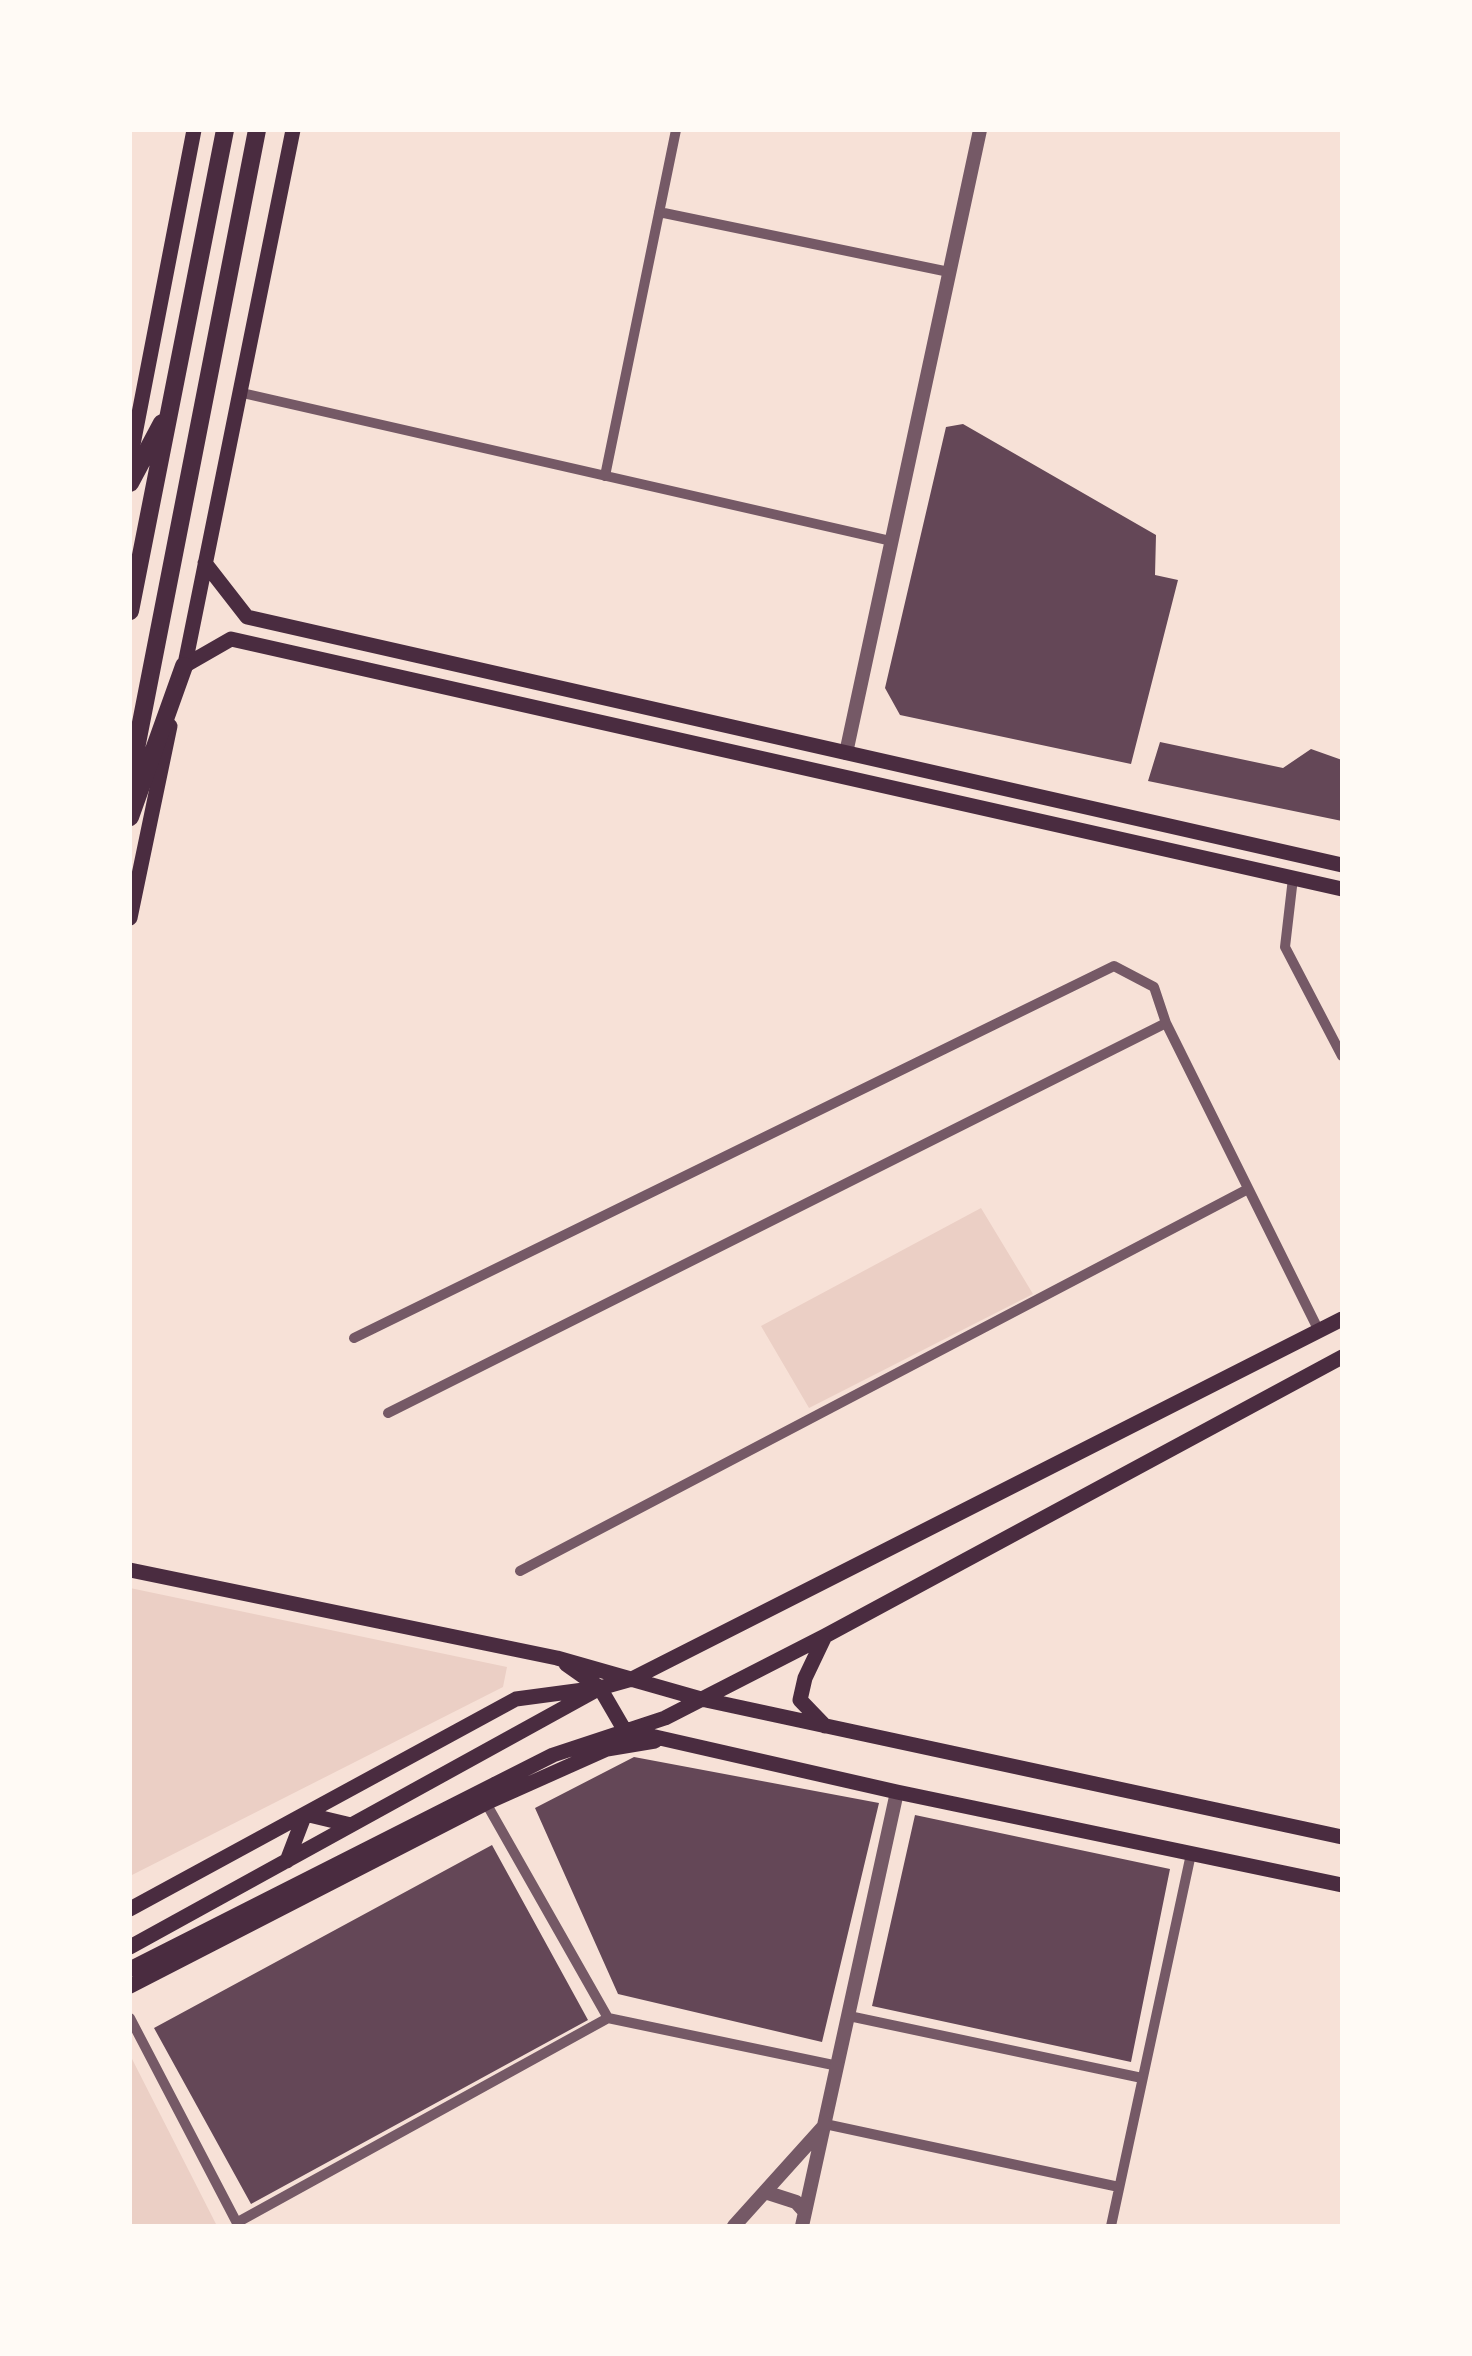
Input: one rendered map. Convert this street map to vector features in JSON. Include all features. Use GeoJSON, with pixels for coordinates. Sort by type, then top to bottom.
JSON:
{"type":"FeatureCollection","features":[{"type":"Feature","properties":{"kind":"highway"},"geometry":{"type":"LineString","coordinates":[[130,612],[225,130]]}},
{"type":"Feature","properties":{"kind":"highway"},"geometry":{"type":"LineString","coordinates":[[130,779],[257,130]]}},
{"type":"Feature","properties":{"kind":"highway"},"geometry":{"type":"LineString","coordinates":[[130,483],[172,405]]}},
{"type":"Feature","properties":{"kind":"highway"},"geometry":{"type":"LineString","coordinates":[[130,817],[184,666]]}},
{"type":"Feature","properties":{"kind":"main road"},"geometry":{"type":"LineString","coordinates":[[130,460],[194,130]]}},
{"type":"Feature","properties":{"kind":"main road"},"geometry":{"type":"LineString","coordinates":[[130,918],[293,130]]}},
{"type":"Feature","properties":{"kind":"main road"},"geometry":{"type":"LineString","coordinates":[[205,563],[247,617],[1342,865]]}},
{"type":"Feature","properties":{"kind":"main road"},"geometry":{"type":"LineString","coordinates":[[184,666],[231,639],[1342,889]]}},
{"type":"Feature","properties":{"kind":"main road"},"geometry":{"type":"LineString","coordinates":[[130,1909],[516,1699],[600,1688],[632,1678],[1342,1319]]}},
{"type":"Feature","properties":{"kind":"main road"},"geometry":{"type":"LineString","coordinates":[[130,1969],[553,1755],[664,1718],[825,1636],[1342,1356]]}},
{"type":"Feature","properties":{"kind":"main road"},"geometry":{"type":"LineString","coordinates":[[130,1570],[556,1658],[700,1699],[1342,1837]]}},
{"type":"Feature","properties":{"kind":"main road"},"geometry":{"type":"LineString","coordinates":[[825,1636],[805,1678],[800,1700],[825,1726]]}},
{"type":"Feature","properties":{"kind":"main road"},"geometry":{"type":"LineString","coordinates":[[556,1658],[600,1688],[626,1731],[1342,1885]]}},
{"type":"Feature","properties":{"kind":"main road"},"geometry":{"type":"LineString","coordinates":[[130,1947],[600,1688]]}},
{"type":"Feature","properties":{"kind":"main road"},"geometry":{"type":"LineString","coordinates":[[130,1986],[486,1803],[607,1749],[664,1739]]}},
{"type":"Feature","properties":{"kind":"main road"},"geometry":{"type":"LineString","coordinates":[[486,1803],[495,1784]]}},
{"type":"Feature","properties":{"kind":"main road"},"geometry":{"type":"LineString","coordinates":[[306,1814],[351,1826]]}},
{"type":"Feature","properties":{"kind":"main road"},"geometry":{"type":"LineString","coordinates":[[287,1861],[306,1814]]}},
{"type":"Feature","properties":{"kind":"street"},"geometry":{"type":"LineString","coordinates":[[604,476],[676,130]]}},
{"type":"Feature","properties":{"kind":"street"},"geometry":{"type":"LineString","coordinates":[[846,753],[980,130]]}},
{"type":"Feature","properties":{"kind":"street"},"geometry":{"type":"LineString","coordinates":[[659,212],[949,272]]}},
{"type":"Feature","properties":{"kind":"street"},"geometry":{"type":"LineString","coordinates":[[238,392],[891,541]]}},
{"type":"Feature","properties":{"kind":"street"},"geometry":{"type":"LineString","coordinates":[[1293,878],[1285,947],[1342,1056]]}},
{"type":"Feature","properties":{"kind":"street"},"geometry":{"type":"LineString","coordinates":[[354,1338],[1114,966],[1154,987],[1166,1023],[1320,1331]]}},
{"type":"Feature","properties":{"kind":"street"},"geometry":{"type":"LineString","coordinates":[[388,1413],[1166,1023]]}},
{"type":"Feature","properties":{"kind":"street"},"geometry":{"type":"LineString","coordinates":[[520,1571],[1248,1188]]}},
{"type":"Feature","properties":{"kind":"street"},"geometry":{"type":"LineString","coordinates":[[803,2219],[898,1792]]}},
{"type":"Feature","properties":{"kind":"street"},"geometry":{"type":"LineString","coordinates":[[486,1803],[608,2018]]}},
{"type":"Feature","properties":{"kind":"street"},"geometry":{"type":"LineString","coordinates":[[1111,2226],[1191,1854]]}},
{"type":"Feature","properties":{"kind":"street"},"geometry":{"type":"LineString","coordinates":[[849,2016],[1142,2078]]}},
{"type":"Feature","properties":{"kind":"street"},"geometry":{"type":"LineString","coordinates":[[130,2018],[240,2225],[608,2018],[838,2066]]}},
{"type":"Feature","properties":{"kind":"street"},"geometry":{"type":"LineString","coordinates":[[825,2124],[1118,2187]]}},
{"type":"Feature","properties":{"kind":"street"},"geometry":{"type":"LineString","coordinates":[[734,2226],[825,2124]]}},
{"type":"Feature","properties":{"kind":"street"},"geometry":{"type":"LineString","coordinates":[[765,2192],[796,2202],[803,2219]]}},
{"type":"Feature","properties":{"kind":"shaded area"},"geometry":{"type":"Polygon","coordinates":[[[981,1208],[1033,1294],[809,1408],[761,1326],[981,1208]]]}},
{"type":"Feature","properties":{"kind":"shaded area"},"geometry":{"type":"Polygon","coordinates":[[[130,1588],[507,1667],[503,1687],[130,1876],[130,1588]]]}},
{"type":"Feature","properties":{"kind":"shaded area"},"geometry":{"type":"Polygon","coordinates":[[[130,2055],[217,2226],[130,2226],[130,2055]]]}},
{"type":"Feature","properties":{"kind":"building"},"geometry":{"type":"Polygon","coordinates":[[[963,424],[1156,535],[1155,575],[1178,580],[1131,764],[900,715],[885,688],[946,427],[963,424]]]}},
{"type":"Feature","properties":{"kind":"building"},"geometry":{"type":"Polygon","coordinates":[[[1160,742],[1283,768],[1311,749],[1342,760],[1342,821],[1148,781],[1160,742]]]}},
{"type":"Feature","properties":{"kind":"building"},"geometry":{"type":"Polygon","coordinates":[[[634,1757],[879,1803],[822,2042],[618,1994],[535,1808],[634,1757]]]}},
{"type":"Feature","properties":{"kind":"building"},"geometry":{"type":"Polygon","coordinates":[[[915,1815],[1170,1869],[1131,2062],[872,2006],[915,1815]]]}},
{"type":"Feature","properties":{"kind":"building"},"geometry":{"type":"Polygon","coordinates":[[[492,1845],[588,2020],[251,2204],[154,2028],[492,1845]]]}}]}
